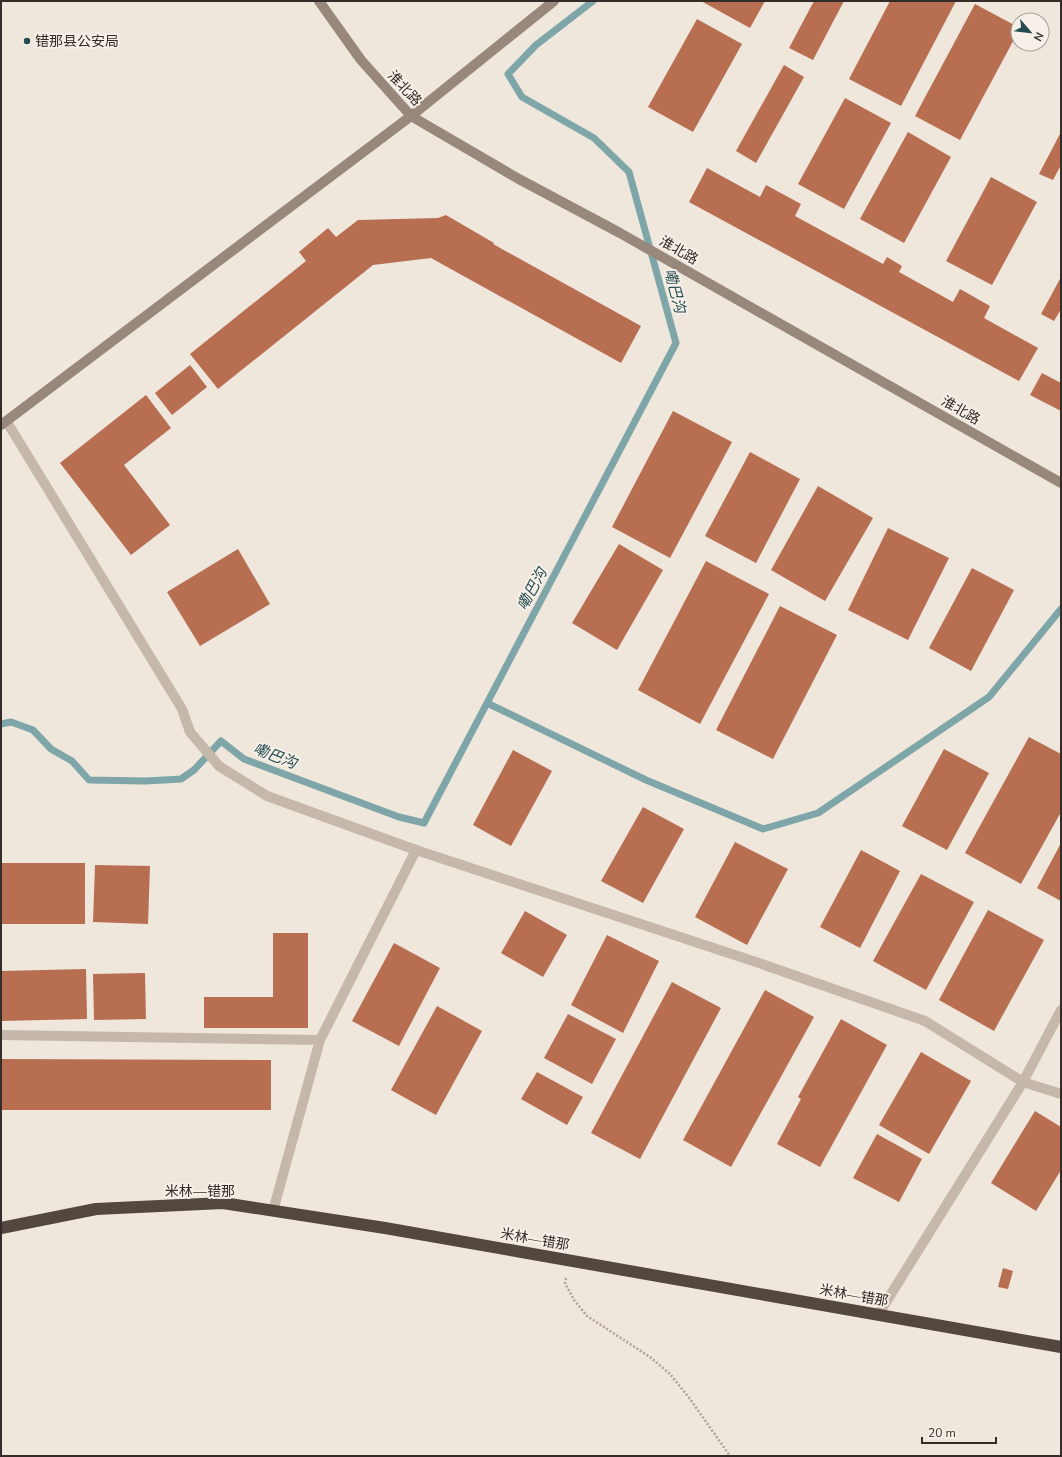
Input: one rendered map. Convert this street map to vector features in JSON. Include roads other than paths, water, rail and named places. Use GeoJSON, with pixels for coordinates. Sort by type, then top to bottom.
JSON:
{"type":"FeatureCollection","features":[{"type":"Feature","properties":{"kind":"highway","name":"米林—错那"},"geometry":{"type":"LineString","coordinates":[[1,1228],[96,1209],[223,1203],[385,1228],[1061,1347]]}},
{"type":"Feature","properties":{"kind":"street","name":"淮北路"},"geometry":{"type":"LineString","coordinates":[[319,1],[361,60],[411,116],[517,178],[620,233],[1061,483]]}},
{"type":"Feature","properties":{"kind":"street"},"geometry":{"type":"LineString","coordinates":[[554,1],[411,116],[4,424],[182,709],[190,732],[219,766],[267,796],[416,850],[756,962],[925,1021],[1023,1082],[1061,1094]]}},
{"type":"Feature","properties":{"kind":"street"},"geometry":{"type":"LineString","coordinates":[[273,1211],[320,1040],[416,850]]}},
{"type":"Feature","properties":{"kind":"street"},"geometry":{"type":"LineString","coordinates":[[878,1315],[1023,1082],[1061,1010]]}},
{"type":"Feature","properties":{"kind":"street"},"geometry":{"type":"LineString","coordinates":[[1,1035],[320,1040]]}},
{"type":"Feature","properties":{"kind":"waterway","name":"嘞巴沟"},"geometry":{"type":"LineString","coordinates":[[1,724],[11,722],[33,730],[51,749],[72,761],[89,780],[146,781],[181,779],[194,770],[221,741],[244,759],[399,817],[424,823],[676,343],[629,172],[594,138],[522,97],[508,74],[536,45],[593,1]]}},
{"type":"Feature","properties":{"kind":"waterway"},"geometry":{"type":"LineString","coordinates":[[487,703],[646,780],[763,829],[818,813],[989,697],[1061,609]]}},
{"type":"Feature","properties":{"kind":"place","name":"错那县公安局"},"geometry":{"type":"Point","coordinates":[27,41]}}]}
